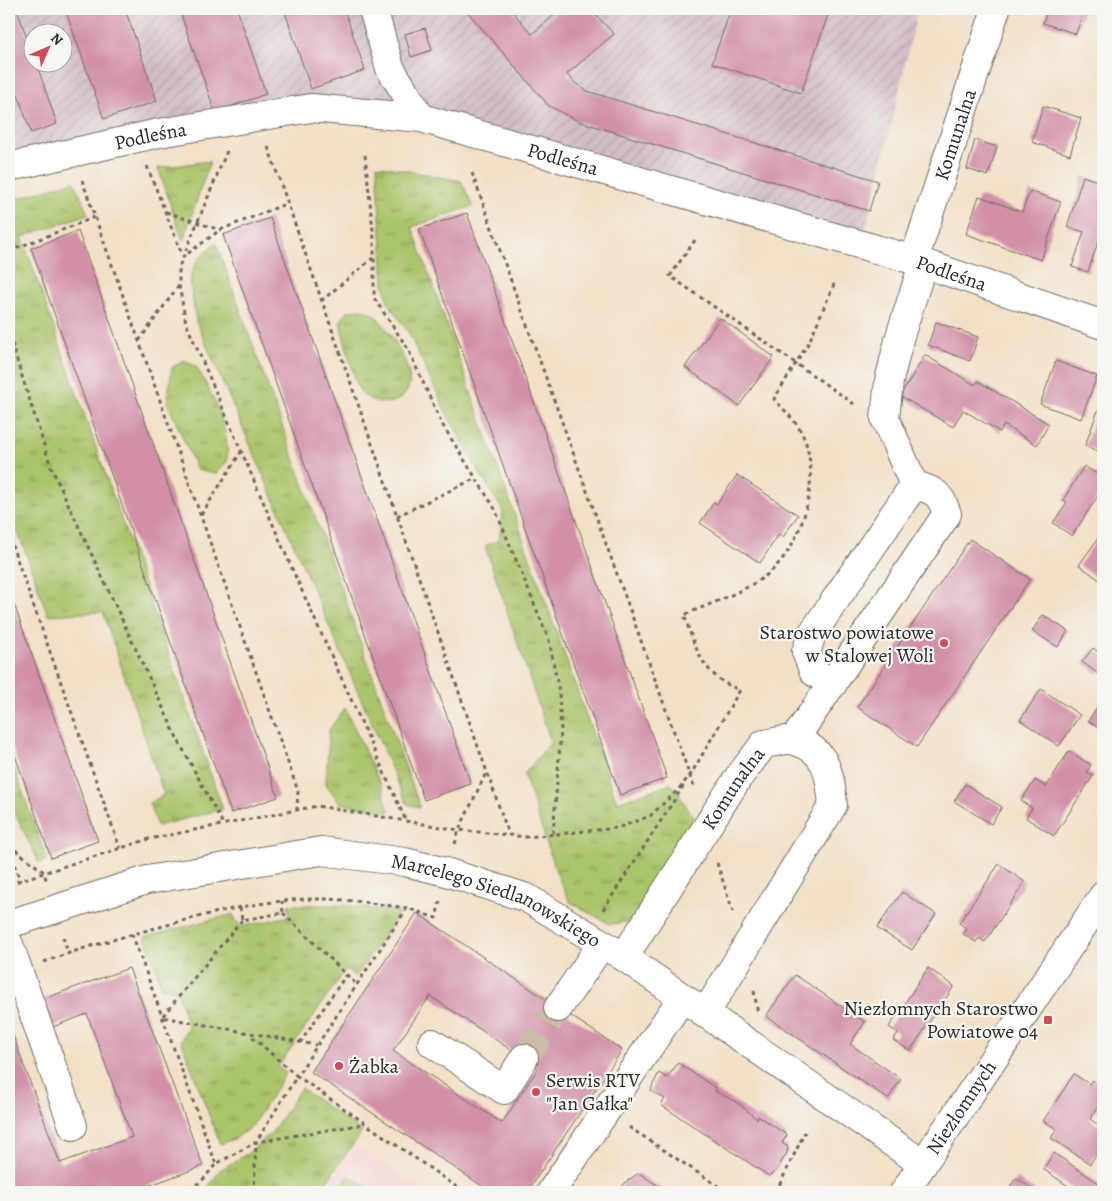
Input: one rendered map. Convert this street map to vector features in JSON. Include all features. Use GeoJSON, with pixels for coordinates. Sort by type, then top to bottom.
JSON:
{"type":"FeatureCollection","features":[{"type":"Feature","properties":{"kind":"street"},"geometry":{"type":"LineString","coordinates":[[373,9],[390,68],[422,118]]}},
{"type":"Feature","properties":{"kind":"street","name":"Komunalna"},"geometry":{"type":"LineString","coordinates":[[914,485],[886,418],[889,380],[918,262],[996,9]]}},
{"type":"Feature","properties":{"kind":"street","name":"Podleśna"},"geometry":{"type":"LineString","coordinates":[[9,167],[159,133],[310,108],[422,118],[918,262],[1103,325]]}},
{"type":"Feature","properties":{"kind":"street"},"geometry":{"type":"LineString","coordinates":[[794,740],[833,684],[947,514],[943,502],[932,489],[914,485],[812,634],[806,652],[814,672],[833,684]]}},
{"type":"Feature","properties":{"kind":"street","name":"Komunalna"},"geometry":{"type":"LineString","coordinates":[[558,1008],[604,945],[706,830],[764,744],[794,740],[817,751],[830,773],[834,805],[705,1014]]}},
{"type":"Feature","properties":{"kind":"street","name":"Marcelego Siedlanowskiego"},"geometry":{"type":"LineString","coordinates":[[9,924],[147,880],[321,851],[405,862],[446,872],[527,898],[604,945],[923,1164]]}},
{"type":"Feature","properties":{"kind":"street","name":"Niezłomnych"},"geometry":{"type":"LineString","coordinates":[[904,1192],[1103,896]]}},
{"type":"Feature","properties":{"kind":"street"},"geometry":{"type":"LineString","coordinates":[[9,944],[73,1126]]}},
{"type":"Feature","properties":{"kind":"street"},"geometry":{"type":"LineString","coordinates":[[551,1192],[682,998]]}},
{"type":"Feature","properties":{"kind":"street"},"geometry":{"type":"LineString","coordinates":[[432,1043],[504,1090],[524,1058]]}},
{"type":"Feature","properties":{"kind":"path"},"geometry":{"type":"LineString","coordinates":[[268,147],[510,835]]}},
{"type":"Feature","properties":{"kind":"path"},"geometry":{"type":"LineString","coordinates":[[228,150],[179,267],[179,285],[186,324],[406,821]]}},
{"type":"Feature","properties":{"kind":"path"},"geometry":{"type":"LineString","coordinates":[[365,155],[374,239],[374,298],[408,349],[442,424],[496,509],[550,640],[559,692],[561,730],[553,834]]}},
{"type":"Feature","properties":{"kind":"path"},"geometry":{"type":"LineString","coordinates":[[145,161],[183,257]]}},
{"type":"Feature","properties":{"kind":"path"},"geometry":{"type":"LineString","coordinates":[[79,172],[298,791],[298,809]]}},
{"type":"Feature","properties":{"kind":"path"},"geometry":{"type":"LineString","coordinates":[[472,173],[691,774],[706,830],[745,949],[759,1016]]}},
{"type":"Feature","properties":{"kind":"path"},"geometry":{"type":"LineString","coordinates":[[183,257],[220,230],[288,203]]}},
{"type":"Feature","properties":{"kind":"path"},"geometry":{"type":"LineString","coordinates":[[165,212],[220,230]]}},
{"type":"Feature","properties":{"kind":"path"},"geometry":{"type":"LineString","coordinates":[[9,251],[95,217]]}},
{"type":"Feature","properties":{"kind":"path"},"geometry":{"type":"LineString","coordinates":[[695,240],[670,276],[862,410]]}},
{"type":"Feature","properties":{"kind":"path"},"geometry":{"type":"LineString","coordinates":[[322,300],[373,258]]}},
{"type":"Feature","properties":{"kind":"path"},"geometry":{"type":"LineString","coordinates":[[604,945],[691,774],[740,690],[726,685],[712,675],[703,663],[684,615],[762,579],[780,561],[798,534],[810,501],[810,461],[804,438],[792,418],[774,398],[797,364],[834,282]]}},
{"type":"Feature","properties":{"kind":"path"},"geometry":{"type":"LineString","coordinates":[[139,341],[179,285]]}},
{"type":"Feature","properties":{"kind":"path"},"geometry":{"type":"LineString","coordinates":[[9,321],[13,348],[51,467],[178,740],[224,824]]}},
{"type":"Feature","properties":{"kind":"path"},"geometry":{"type":"LineString","coordinates":[[201,515],[241,451]]}},
{"type":"Feature","properties":{"kind":"path"},"geometry":{"type":"LineString","coordinates":[[398,516],[476,478]]}},
{"type":"Feature","properties":{"kind":"path"},"geometry":{"type":"LineString","coordinates":[[9,537],[120,848]]}},
{"type":"Feature","properties":{"kind":"path"},"geometry":{"type":"LineString","coordinates":[[18,971],[132,934],[240,907],[282,901],[313,899],[356,900],[407,908],[436,918],[446,872],[459,830],[487,771]]}},
{"type":"Feature","properties":{"kind":"path"},"geometry":{"type":"LineString","coordinates":[[9,884],[149,839],[317,806],[459,830],[527,837],[617,828],[650,816],[677,791],[691,774]]}},
{"type":"Feature","properties":{"kind":"path"},"geometry":{"type":"LineString","coordinates":[[9,847],[44,872]]}},
{"type":"Feature","properties":{"kind":"path"},"geometry":{"type":"LineString","coordinates":[[9,847],[20,881]]}},
{"type":"Feature","properties":{"kind":"path"},"geometry":{"type":"LineString","coordinates":[[282,901],[284,913],[356,985]]}},
{"type":"Feature","properties":{"kind":"path"},"geometry":{"type":"LineString","coordinates":[[240,907],[242,920]]}},
{"type":"Feature","properties":{"kind":"path"},"geometry":{"type":"LineString","coordinates":[[254,1192],[256,1142],[316,1046],[407,908]]}},
{"type":"Feature","properties":{"kind":"path"},"geometry":{"type":"LineString","coordinates":[[162,1017],[242,920],[284,913]]}},
{"type":"Feature","properties":{"kind":"path"},"geometry":{"type":"LineString","coordinates":[[132,934],[216,1164]]}},
{"type":"Feature","properties":{"kind":"path"},"geometry":{"type":"LineString","coordinates":[[300,1043],[346,975]]}},
{"type":"Feature","properties":{"kind":"path"},"geometry":{"type":"LineString","coordinates":[[162,1017],[316,1046]]}},
{"type":"Feature","properties":{"kind":"path"},"geometry":{"type":"LineString","coordinates":[[248,1033],[297,1076],[464,1192]]}},
{"type":"Feature","properties":{"kind":"path"},"geometry":{"type":"LineString","coordinates":[[606,1112],[727,1192]]}},
{"type":"Feature","properties":{"kind":"path"},"geometry":{"type":"LineString","coordinates":[[173,1192],[200,1184],[216,1164],[256,1142],[365,1123]]}},
{"type":"Feature","properties":{"kind":"path"},"geometry":{"type":"LineString","coordinates":[[776,1192],[805,1132]]}},
{"type":"Feature","properties":{"kind":"shaded area"},"geometry":{"type":"Polygon","coordinates":[[[9,9],[918,9],[861,245],[421,118],[311,108],[22,163],[9,127],[9,9]]]}},
{"type":"Feature","properties":{"kind":"shaded area"},"geometry":{"type":"Polygon","coordinates":[[[356,1145],[426,1192],[324,1192],[356,1145]]]}},
{"type":"Feature","properties":{"kind":"green space"},"geometry":{"type":"Polygon","coordinates":[[[210,161],[183,241],[158,168],[210,161]]]}},
{"type":"Feature","properties":{"kind":"green space"},"geometry":{"type":"Polygon","coordinates":[[[377,165],[461,181],[473,206],[412,227],[617,802],[671,784],[694,817],[652,898],[629,922],[610,924],[570,902],[556,872],[524,774],[551,742],[485,546],[499,540],[503,511],[480,474],[445,410],[408,332],[388,302],[384,283],[377,165]]]}},
{"type":"Feature","properties":{"kind":"green space"},"geometry":{"type":"Polygon","coordinates":[[[74,181],[88,214],[22,237],[223,809],[157,826],[149,803],[164,795],[103,612],[48,615],[9,507],[9,201],[74,181]]]}},
{"type":"Feature","properties":{"kind":"green space"},"geometry":{"type":"Polygon","coordinates":[[[216,243],[420,807],[407,804],[196,321],[191,286],[193,269],[197,261],[216,243]]]}},
{"type":"Feature","properties":{"kind":"green space"},"geometry":{"type":"Polygon","coordinates":[[[361,309],[375,315],[404,358],[409,385],[406,393],[394,401],[387,403],[372,400],[365,396],[358,387],[340,322],[348,311],[361,309]]]}},
{"type":"Feature","properties":{"kind":"green space"},"geometry":{"type":"Polygon","coordinates":[[[183,361],[196,366],[214,400],[223,424],[226,436],[227,462],[215,474],[197,470],[167,402],[172,367],[183,361]]]}},
{"type":"Feature","properties":{"kind":"green space"},"geometry":{"type":"Polygon","coordinates":[[[345,708],[383,790],[389,812],[340,803],[326,784],[329,730],[345,708]]]}},
{"type":"Feature","properties":{"kind":"green space"},"geometry":{"type":"Polygon","coordinates":[[[9,754],[47,860],[39,863],[9,801],[9,754]]]}},
{"type":"Feature","properties":{"kind":"green space"},"geometry":{"type":"Polygon","coordinates":[[[288,905],[343,905],[400,912],[355,977],[346,969],[278,1067],[286,1073],[252,1126],[236,1138],[220,1144],[181,1040],[188,1026],[177,990],[162,988],[145,937],[233,914],[240,927],[290,916],[288,905]]]}},
{"type":"Feature","properties":{"kind":"green space"},"geometry":{"type":"Polygon","coordinates":[[[301,1088],[362,1132],[319,1192],[205,1192],[220,1170],[250,1152],[272,1132],[301,1088]]]}},
{"type":"Feature","properties":{"kind":"green space"},"geometry":{"type":"Polygon","coordinates":[[[349,1175],[374,1192],[338,1192],[349,1175]]]}},
{"type":"Feature","properties":{"kind":"building"},"geometry":{"type":"Polygon","coordinates":[[[9,9],[17,9],[22,24],[22,72],[39,72],[57,124],[31,133],[9,69],[9,9]]]}},
{"type":"Feature","properties":{"kind":"building"},"geometry":{"type":"Polygon","coordinates":[[[65,9],[125,9],[157,101],[104,119],[72,29],[72,22],[70,22],[65,9]]]}},
{"type":"Feature","properties":{"kind":"building"},"geometry":{"type":"Polygon","coordinates":[[[179,9],[237,9],[266,94],[215,112],[179,9]]]}},
{"type":"Feature","properties":{"kind":"building"},"geometry":{"type":"Polygon","coordinates":[[[284,9],[344,9],[365,70],[311,89],[284,9]]]}},
{"type":"Feature","properties":{"kind":"building"},"geometry":{"type":"Polygon","coordinates":[[[465,9],[510,9],[532,34],[561,9],[590,9],[614,34],[567,74],[575,83],[587,91],[878,181],[869,211],[578,121],[549,106],[465,9]]]}},
{"type":"Feature","properties":{"kind":"building"},"geometry":{"type":"Polygon","coordinates":[[[731,9],[830,9],[801,93],[712,63],[731,9]]]}},
{"type":"Feature","properties":{"kind":"building"},"geometry":{"type":"Polygon","coordinates":[[[1048,9],[1084,9],[1076,34],[1043,23],[1048,9]]]}},
{"type":"Feature","properties":{"kind":"building"},"geometry":{"type":"Polygon","coordinates":[[[425,28],[432,50],[411,57],[405,34],[425,28]]]}},
{"type":"Feature","properties":{"kind":"building"},"geometry":{"type":"Polygon","coordinates":[[[1043,106],[1081,118],[1070,155],[1032,142],[1043,106]]]}},
{"type":"Feature","properties":{"kind":"building"},"geometry":{"type":"Polygon","coordinates":[[[975,140],[997,147],[988,176],[967,169],[975,140]]]}},
{"type":"Feature","properties":{"kind":"building"},"geometry":{"type":"Polygon","coordinates":[[[1083,176],[1103,183],[1103,227],[1088,272],[1072,267],[1084,232],[1067,227],[1083,176]]]}},
{"type":"Feature","properties":{"kind":"building"},"geometry":{"type":"Polygon","coordinates":[[[1030,191],[1061,202],[1041,260],[966,234],[979,196],[1022,212],[1030,191]]]}},
{"type":"Feature","properties":{"kind":"building"},"geometry":{"type":"Polygon","coordinates":[[[467,213],[667,778],[620,795],[419,229],[467,213]]]}},
{"type":"Feature","properties":{"kind":"building"},"geometry":{"type":"Polygon","coordinates":[[[270,218],[471,784],[424,800],[223,235],[270,218]]]}},
{"type":"Feature","properties":{"kind":"building"},"geometry":{"type":"Polygon","coordinates":[[[78,231],[278,797],[231,813],[31,248],[78,231]]]}},
{"type":"Feature","properties":{"kind":"building"},"geometry":{"type":"Polygon","coordinates":[[[720,318],[774,357],[739,406],[685,367],[720,318]]]}},
{"type":"Feature","properties":{"kind":"building"},"geometry":{"type":"Polygon","coordinates":[[[936,322],[978,337],[970,361],[928,345],[936,322]]]}},
{"type":"Feature","properties":{"kind":"building"},"geometry":{"type":"Polygon","coordinates":[[[925,355],[975,385],[978,381],[1049,424],[1037,445],[1004,425],[1000,432],[963,410],[953,427],[900,396],[925,355]]]}},
{"type":"Feature","properties":{"kind":"building"},"geometry":{"type":"Polygon","coordinates":[[[1056,361],[1097,376],[1081,419],[1040,404],[1056,361]]]}},
{"type":"Feature","properties":{"kind":"building"},"geometry":{"type":"Polygon","coordinates":[[[1098,410],[1103,412],[1103,453],[1085,446],[1098,410]]]}},
{"type":"Feature","properties":{"kind":"building"},"geometry":{"type":"Polygon","coordinates":[[[1084,466],[1103,478],[1103,488],[1072,536],[1053,523],[1067,502],[1063,500],[1084,466]]]}},
{"type":"Feature","properties":{"kind":"building"},"geometry":{"type":"Polygon","coordinates":[[[737,475],[798,515],[783,537],[779,534],[760,563],[700,523],[714,502],[717,504],[737,475]]]}},
{"type":"Feature","properties":{"kind":"building"},"geometry":{"type":"Polygon","coordinates":[[[1099,537],[1103,541],[1103,578],[1101,581],[1079,565],[1099,537]]]}},
{"type":"Feature","properties":{"kind":"building","name":"Starostwo powiatowe w Stalowej Woli"},"geometry":{"type":"Polygon","coordinates":[[[970,539],[1030,579],[917,747],[857,707],[970,539]]]}},
{"type":"Feature","properties":{"kind":"building"},"geometry":{"type":"Polygon","coordinates":[[[9,590],[98,841],[51,858],[9,738],[9,590]]]}},
{"type":"Feature","properties":{"kind":"building"},"geometry":{"type":"Polygon","coordinates":[[[1043,615],[1068,631],[1058,647],[1032,631],[1043,615]]]}},
{"type":"Feature","properties":{"kind":"building"},"geometry":{"type":"Polygon","coordinates":[[[1093,648],[1103,655],[1103,667],[1098,674],[1082,662],[1093,648]]]}},
{"type":"Feature","properties":{"kind":"building"},"geometry":{"type":"Polygon","coordinates":[[[1041,689],[1080,715],[1059,746],[1020,720],[1041,689]]]}},
{"type":"Feature","properties":{"kind":"building"},"geometry":{"type":"Polygon","coordinates":[[[1103,699],[1103,731],[1088,721],[1103,699]]]}},
{"type":"Feature","properties":{"kind":"building"},"geometry":{"type":"Polygon","coordinates":[[[1069,751],[1091,765],[1087,772],[1093,776],[1054,836],[1026,818],[1032,808],[1021,801],[1035,780],[1046,787],[1069,751]]]}},
{"type":"Feature","properties":{"kind":"building"},"geometry":{"type":"Polygon","coordinates":[[[965,784],[1002,807],[991,824],[954,801],[965,784]]]}},
{"type":"Feature","properties":{"kind":"building"},"geometry":{"type":"Polygon","coordinates":[[[999,864],[1025,882],[985,942],[979,938],[976,942],[963,934],[967,929],[959,923],[999,864]]]}},
{"type":"Feature","properties":{"kind":"building"},"geometry":{"type":"Polygon","coordinates":[[[902,892],[936,914],[912,950],[877,928],[902,892]]]}},
{"type":"Feature","properties":{"kind":"building"},"geometry":{"type":"Polygon","coordinates":[[[417,913],[622,1050],[527,1192],[491,1192],[311,1072],[417,913]],[[430,996],[393,1051],[502,1123],[538,1068],[430,996]]]}},
{"type":"Feature","properties":{"kind":"building"},"geometry":{"type":"Polygon","coordinates":[[[129,968],[203,1166],[131,1192],[13,1192],[9,1180],[9,1025],[60,1163],[132,1137],[87,1014],[50,1028],[40,1000],[129,968]]]}},
{"type":"Feature","properties":{"kind":"building"},"geometry":{"type":"Polygon","coordinates":[[[928,968],[954,986],[910,1051],[893,1040],[898,1033],[889,1027],[928,968]]]}},
{"type":"Feature","properties":{"kind":"building"},"geometry":{"type":"Polygon","coordinates":[[[795,975],[865,1022],[850,1044],[901,1079],[888,1099],[766,1016],[795,975]]]}},
{"type":"Feature","properties":{"kind":"building"},"geometry":{"type":"Polygon","coordinates":[[[678,1063],[717,1089],[715,1091],[738,1103],[757,1119],[758,1116],[787,1135],[782,1143],[788,1147],[787,1153],[775,1172],[769,1176],[661,1105],[665,1099],[651,1091],[653,1084],[659,1073],[667,1078],[678,1063]]]}},
{"type":"Feature","properties":{"kind":"building"},"geometry":{"type":"Polygon","coordinates":[[[1074,1074],[1089,1084],[1092,1080],[1102,1088],[1099,1091],[1103,1094],[1103,1099],[1090,1119],[1103,1129],[1103,1144],[1090,1164],[1051,1138],[1057,1129],[1043,1121],[1074,1074]]]}},
{"type":"Feature","properties":{"kind":"building"},"geometry":{"type":"Polygon","coordinates":[[[1054,1153],[1103,1186],[1103,1192],[1077,1192],[1043,1169],[1054,1153]]]}},
{"type":"Feature","properties":{"kind":"building"},"geometry":{"type":"Polygon","coordinates":[[[639,1173],[667,1192],[617,1192],[627,1181],[639,1173]]]}},
{"type":"Feature","properties":{"kind":"building"},"geometry":{"type":"Polygon","coordinates":[[[1016,1178],[1037,1192],[1006,1192],[1016,1178]]]}},
{"type":"Feature","properties":{"kind":"tunnel"},"geometry":{"type":"LineString","coordinates":[[524,1058],[558,1008]]}},
{"type":"Feature","properties":{"kind":"place","name":"Starostwo powiatowe w Stalowej Woli"},"geometry":{"type":"Point","coordinates":[944,643]}},
{"type":"Feature","properties":{"kind":"place","name":"Niezłomnych Starostwo Powiatowe 04"},"geometry":{"type":"Point","coordinates":[1048,1020]}},
{"type":"Feature","properties":{"kind":"place","name":"Żabka"},"geometry":{"type":"Point","coordinates":[339,1066]}},
{"type":"Feature","properties":{"kind":"place","name":"Serwis RTV \"Jan Gałka\""},"geometry":{"type":"Point","coordinates":[536,1092]}}]}
